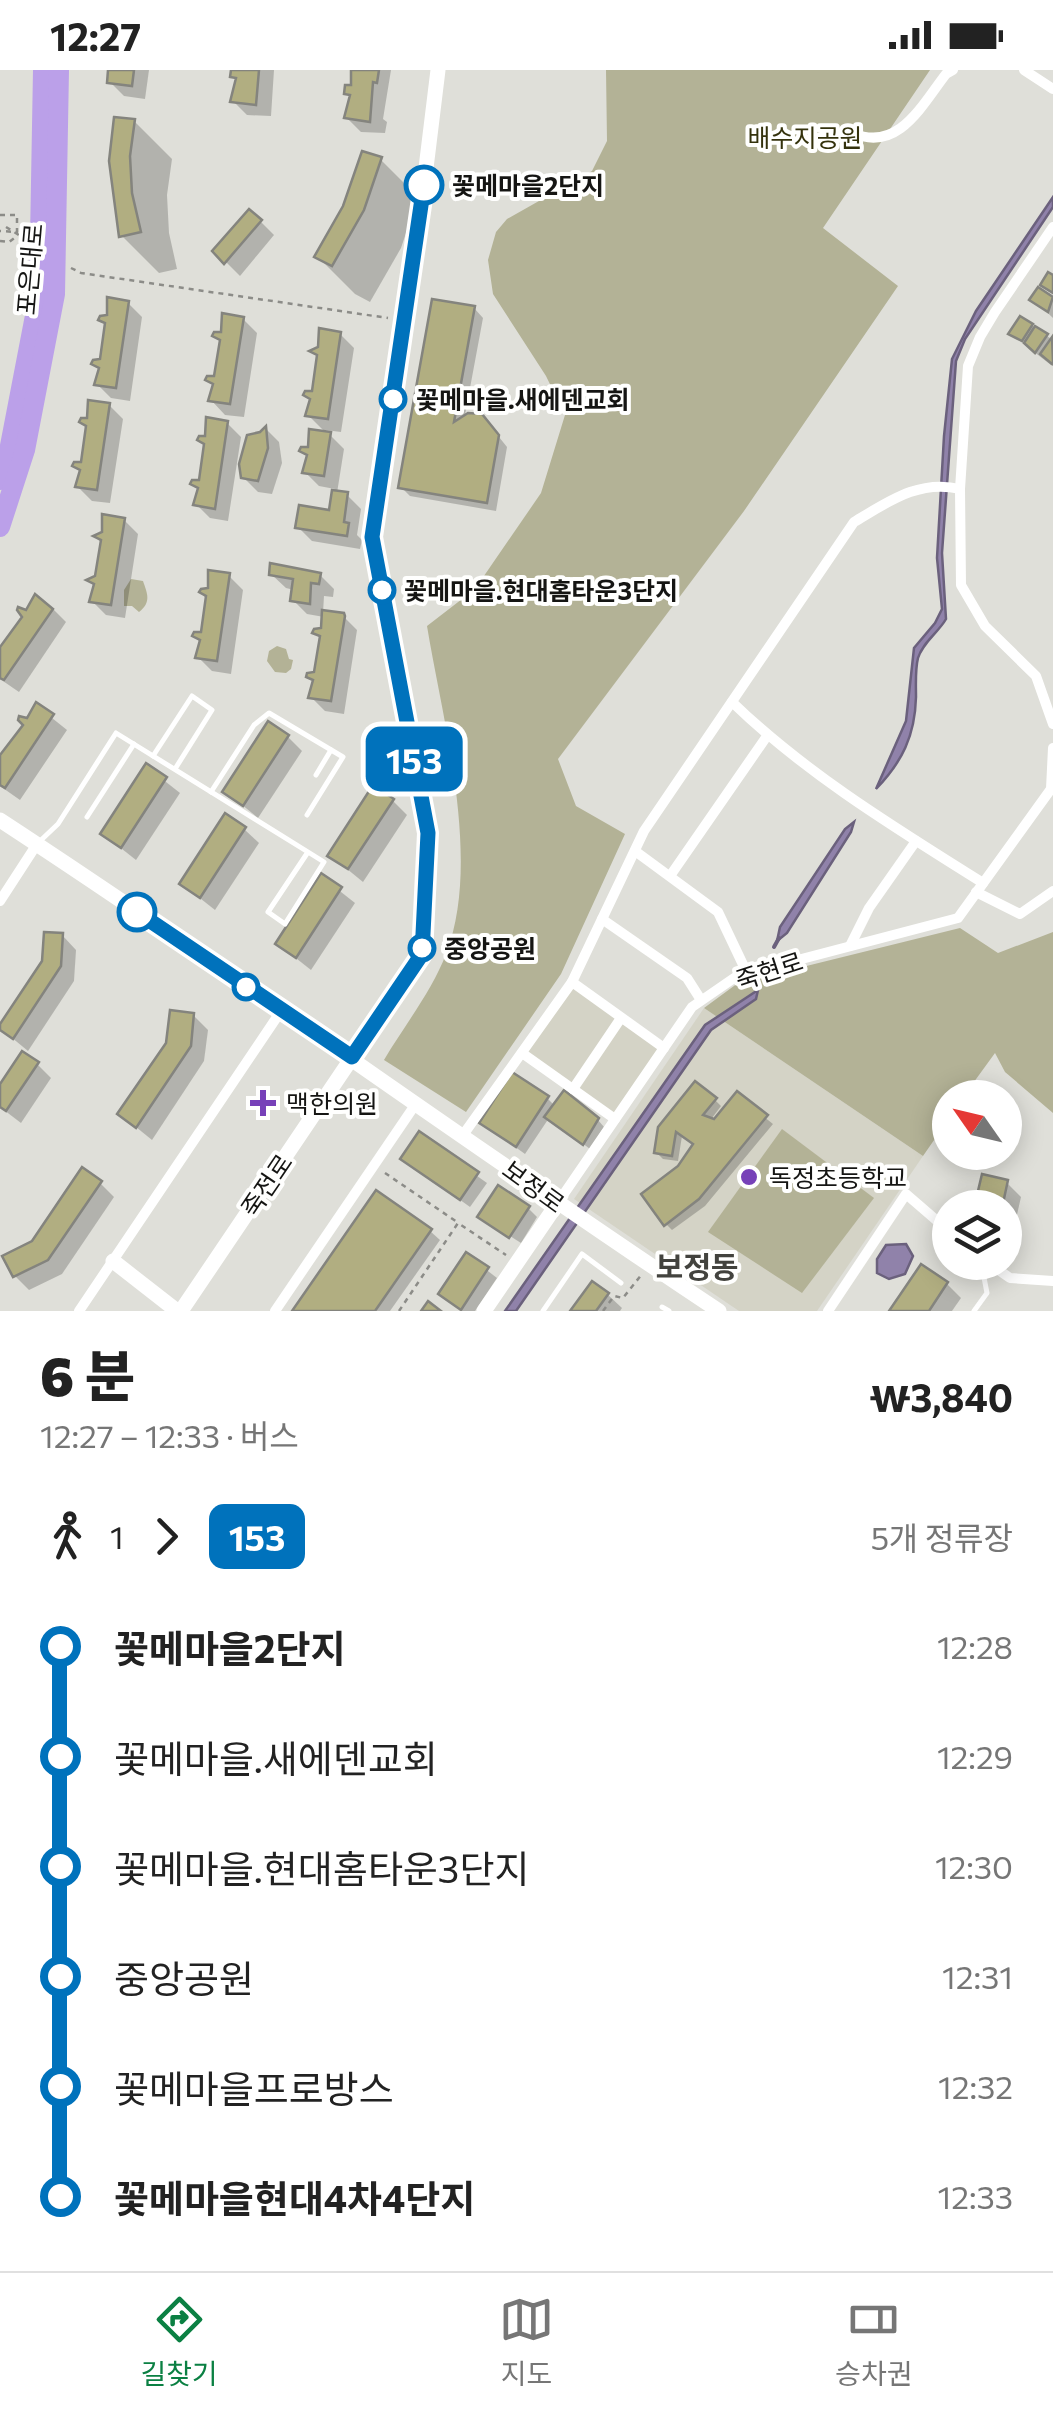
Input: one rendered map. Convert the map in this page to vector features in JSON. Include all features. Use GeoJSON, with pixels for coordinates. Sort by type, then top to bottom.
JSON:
{"type":"FeatureCollection","features":[{"type":"Feature","properties":{"kind":"highway","name":"포은대로"},"geometry":{"type":"LineString","coordinates":[[0,480],[40,295],[44,70]]}},
{"type":"Feature","properties":{"kind":"highway","name":"포은대로"},"geometry":{"type":"LineString","coordinates":[[0,527],[25,450],[55,294],[59,70]]}},
{"type":"Feature","properties":{"kind":"street","name":"죽전로"},"geometry":{"type":"LineString","coordinates":[[179,1311],[422,954],[428,833],[372,537],[438,70]]}},
{"type":"Feature","properties":{"kind":"street"},"geometry":{"type":"LineString","coordinates":[[852,133],[866,139],[894,134],[906,127],[953,70]]}},
{"type":"Feature","properties":{"kind":"street"},"geometry":{"type":"LineString","coordinates":[[1024,70],[1053,88]]}},
{"type":"Feature","properties":{"kind":"street"},"geometry":{"type":"LineString","coordinates":[[1053,227],[994,312],[968,366],[949,487],[961,585],[985,626],[1036,676],[1053,724]]}},
{"type":"Feature","properties":{"kind":"street"},"geometry":{"type":"LineString","coordinates":[[463,1135],[572,982],[644,831],[854,522],[904,492],[949,487]]}},
{"type":"Feature","properties":{"kind":"street"},"geometry":{"type":"LineString","coordinates":[[732,702],[767,736],[1020,914],[1053,891]]}},
{"type":"Feature","properties":{"kind":"street"},"geometry":{"type":"LineString","coordinates":[[670,876],[767,736]]}},
{"type":"Feature","properties":{"kind":"street","name":"죽현로"},"geometry":{"type":"LineString","coordinates":[[484,1311],[517,1262],[562,1208],[615,1119],[692,1006],[737,976],[958,918],[1052,790],[1053,748]]}},
{"type":"Feature","properties":{"kind":"street","name":"보정로"},"geometry":{"type":"LineString","coordinates":[[0,820],[352,1057],[562,1208],[719,1311]]}},
{"type":"Feature","properties":{"kind":"street"},"geometry":{"type":"LineString","coordinates":[[850,946],[869,908],[916,841]]}},
{"type":"Feature","properties":{"kind":"street"},"geometry":{"type":"LineString","coordinates":[[0,900],[37,844]]}},
{"type":"Feature","properties":{"kind":"street"},"geometry":{"type":"LineString","coordinates":[[635,851],[718,912],[747,973]]}},
{"type":"Feature","properties":{"kind":"street"},"geometry":{"type":"LineString","coordinates":[[602,919],[687,978],[701,1000]]}},
{"type":"Feature","properties":{"kind":"street"},"geometry":{"type":"LineString","coordinates":[[572,982],[664,1048]]}},
{"type":"Feature","properties":{"kind":"street"},"geometry":{"type":"LineString","coordinates":[[79,1311],[281,1011]]}},
{"type":"Feature","properties":{"kind":"street"},"geometry":{"type":"LineString","coordinates":[[572,1089],[621,1018]]}},
{"type":"Feature","properties":{"kind":"street"},"geometry":{"type":"LineString","coordinates":[[522,1052],[615,1119]]}},
{"type":"Feature","properties":{"kind":"street"},"geometry":{"type":"LineString","coordinates":[[275,1311],[416,1105]]}},
{"type":"Feature","properties":{"kind":"street"},"geometry":{"type":"LineString","coordinates":[[828,1311],[906,1194],[932,1216]]}},
{"type":"Feature","properties":{"kind":"street"},"geometry":{"type":"LineString","coordinates":[[113,1261],[179,1311]]}},
{"type":"Feature","properties":{"kind":"street"},"geometry":{"type":"LineString","coordinates":[[1022,1279],[1053,1281]]}},
{"type":"Feature","properties":{"kind":"lane"},"geometry":{"type":"LineString","coordinates":[[154,756],[192,696],[212,710],[174,769]]}},
{"type":"Feature","properties":{"kind":"lane"},"geometry":{"type":"LineString","coordinates":[[211,792],[254,726],[269,713],[343,758],[306,815]]}},
{"type":"Feature","properties":{"kind":"lane"},"geometry":{"type":"LineString","coordinates":[[37,844],[58,824],[116,733],[154,756],[174,769],[308,852],[324,862],[285,924],[268,912],[308,852]]}},
{"type":"Feature","properties":{"kind":"lane"},"geometry":{"type":"LineString","coordinates":[[86,818],[134,744]]}},
{"type":"Feature","properties":{"kind":"lane"},"geometry":{"type":"LineString","coordinates":[[316,775],[331,750]]}},
{"type":"Feature","properties":{"kind":"lane"},"geometry":{"type":"LineString","coordinates":[[544,1311],[582,1254],[621,1282]]}},
{"type":"Feature","properties":{"kind":"lane"},"geometry":{"type":"LineString","coordinates":[[974,1311],[987,1293],[986,1280]]}},
{"type":"Feature","properties":{"kind":"path"},"geometry":{"type":"LineString","coordinates":[[0,215],[17,214],[20,222],[17,232],[0,230]]}},
{"type":"Feature","properties":{"kind":"path"},"geometry":{"type":"LineString","coordinates":[[0,241],[9,242],[18,235]]}},
{"type":"Feature","properties":{"kind":"path"},"geometry":{"type":"LineString","coordinates":[[81,274],[405,320]]}},
{"type":"Feature","properties":{"kind":"path"},"geometry":{"type":"LineString","coordinates":[[374,1166],[517,1262]]}},
{"type":"Feature","properties":{"kind":"path"},"geometry":{"type":"LineString","coordinates":[[399,1311],[458,1223]]}},
{"type":"Feature","properties":{"kind":"shaded area"},"geometry":{"type":"Polygon","coordinates":[[[1053,197],[1053,207],[965,339],[956,361],[942,553],[946,619],[918,658],[915,711],[905,748],[876,789],[906,721],[914,648],[942,609],[937,558],[952,359],[976,311],[1053,197]]]}},
{"type":"Feature","properties":{"kind":"shaded area"},"geometry":{"type":"Polygon","coordinates":[[[854,822],[787,933],[777,941],[780,927],[845,829],[854,822]]]}},
{"type":"Feature","properties":{"kind":"shaded area"},"geometry":{"type":"Polygon","coordinates":[[[572,985],[661,1048],[614,1117],[524,1052],[572,985]]]}},
{"type":"Feature","properties":{"kind":"shaded area"},"geometry":{"type":"Polygon","coordinates":[[[758,990],[756,999],[711,1030],[516,1311],[505,1311],[705,1025],[758,990]]]}},
{"type":"Feature","properties":{"kind":"shaded area","name":"독정초등학교"},"geometry":{"type":"Polygon","coordinates":[[[704,1008],[923,1156],[817,1311],[739,1311],[574,1199],[704,1008]]]}},
{"type":"Feature","properties":{"kind":"shaded area"},"geometry":{"type":"Polygon","coordinates":[[[906,1244],[913,1256],[905,1274],[889,1279],[877,1273],[877,1259],[886,1245],[906,1244]]]}},
{"type":"Feature","properties":{"kind":"green space","name":"배수지공원"},"geometry":{"type":"Polygon","coordinates":[[[606,70],[930,70],[823,228],[898,286],[744,511],[558,759],[576,806],[625,834],[561,974],[466,1112],[384,1060],[426,995],[446,954],[456,917],[460,877],[456,791],[427,626],[475,589],[541,493],[565,415],[546,376],[493,294],[488,260],[496,232],[507,219],[592,171],[607,141],[606,70]]]}},
{"type":"Feature","properties":{"kind":"green space"},"geometry":{"type":"Polygon","coordinates":[[[131,579],[143,581],[147,593],[146,605],[139,612],[124,606],[124,590],[131,579]]]}},
{"type":"Feature","properties":{"kind":"green space"},"geometry":{"type":"Polygon","coordinates":[[[277,646],[286,649],[293,660],[286,673],[275,672],[267,661],[269,651],[277,646]]]}},
{"type":"Feature","properties":{"kind":"green space"},"geometry":{"type":"Polygon","coordinates":[[[960,928],[998,953],[1053,932],[1053,1113],[1022,1087],[1022,1080],[1014,1080],[1005,1072],[995,1053],[975,1080],[932,1080],[932,1143],[923,1156],[704,1008],[738,983],[960,928]]]}},
{"type":"Feature","properties":{"kind":"green space"},"geometry":{"type":"Polygon","coordinates":[[[782,1129],[874,1198],[802,1293],[708,1232],[782,1129]]]}},
{"type":"Feature","properties":{"kind":"building"},"geometry":{"type":"Polygon","coordinates":[[[108,70],[134,70],[132,86],[107,83],[108,70]]]}},
{"type":"Feature","properties":{"kind":"building"},"geometry":{"type":"Polygon","coordinates":[[[231,70],[259,70],[256,105],[230,102],[236,78],[230,77],[231,70]]]}},
{"type":"Feature","properties":{"kind":"building"},"geometry":{"type":"Polygon","coordinates":[[[351,70],[379,70],[377,83],[373,82],[370,122],[344,118],[350,95],[344,94],[345,85],[351,85],[351,70]]]}},
{"type":"Feature","properties":{"kind":"building"},"geometry":{"type":"Polygon","coordinates":[[[114,117],[135,119],[130,156],[132,193],[141,232],[119,237],[109,161],[114,117]]]}},
{"type":"Feature","properties":{"kind":"building"},"geometry":{"type":"Polygon","coordinates":[[[362,151],[382,157],[364,210],[332,266],[314,257],[343,206],[362,151]]]}},
{"type":"Feature","properties":{"kind":"building"},"geometry":{"type":"Polygon","coordinates":[[[249,209],[262,220],[224,264],[212,251],[249,209]]]}},
{"type":"Feature","properties":{"kind":"building"},"geometry":{"type":"Polygon","coordinates":[[[1048,272],[1053,275],[1053,293],[1040,285],[1048,272]]]}},
{"type":"Feature","properties":{"kind":"building"},"geometry":{"type":"Polygon","coordinates":[[[1038,287],[1053,297],[1048,312],[1029,300],[1038,287]]]}},
{"type":"Feature","properties":{"kind":"building"},"geometry":{"type":"Polygon","coordinates":[[[107,297],[129,301],[116,388],[94,385],[99,368],[91,364],[100,359],[105,323],[98,320],[107,315],[107,297]]]}},
{"type":"Feature","properties":{"kind":"building"},"geometry":{"type":"Polygon","coordinates":[[[432,299],[475,306],[454,422],[468,413],[482,414],[499,435],[487,503],[398,488],[432,299]]]}},
{"type":"Feature","properties":{"kind":"building"},"geometry":{"type":"Polygon","coordinates":[[[222,313],[244,317],[230,404],[208,401],[213,384],[205,380],[214,376],[220,340],[212,336],[221,332],[222,313]]]}},
{"type":"Feature","properties":{"kind":"building"},"geometry":{"type":"Polygon","coordinates":[[[1020,316],[1033,324],[1022,341],[1008,334],[1020,316]]]}},
{"type":"Feature","properties":{"kind":"building"},"geometry":{"type":"Polygon","coordinates":[[[1035,326],[1048,334],[1035,353],[1024,343],[1035,326]]]}},
{"type":"Feature","properties":{"kind":"building"},"geometry":{"type":"Polygon","coordinates":[[[319,328],[341,332],[328,419],[305,416],[310,399],[303,395],[312,391],[317,355],[309,351],[318,347],[319,328]]]}},
{"type":"Feature","properties":{"kind":"building"},"geometry":{"type":"Polygon","coordinates":[[[1052,337],[1053,362],[1052,364],[1040,354],[1052,337]]]}},
{"type":"Feature","properties":{"kind":"building"},"geometry":{"type":"Polygon","coordinates":[[[88,400],[110,403],[97,490],[75,487],[80,470],[72,466],[81,462],[86,426],[79,422],[87,418],[88,400]]]}},
{"type":"Feature","properties":{"kind":"building"},"geometry":{"type":"Polygon","coordinates":[[[206,417],[228,421],[215,509],[193,505],[198,488],[190,484],[199,480],[204,444],[197,440],[205,436],[206,417]]]}},
{"type":"Feature","properties":{"kind":"building"},"geometry":{"type":"Polygon","coordinates":[[[266,426],[268,448],[258,481],[241,478],[239,464],[247,435],[266,426]]]}},
{"type":"Feature","properties":{"kind":"building"},"geometry":{"type":"Polygon","coordinates":[[[309,429],[331,432],[324,476],[302,473],[307,455],[299,451],[308,447],[309,429]]]}},
{"type":"Feature","properties":{"kind":"building"},"geometry":{"type":"Polygon","coordinates":[[[332,490],[348,492],[344,522],[349,523],[347,536],[295,528],[299,505],[329,510],[332,490]]]}},
{"type":"Feature","properties":{"kind":"building"},"geometry":{"type":"Polygon","coordinates":[[[102,514],[125,518],[111,605],[89,602],[94,584],[86,580],[95,576],[101,540],[93,536],[102,532],[102,514]]]}},
{"type":"Feature","properties":{"kind":"building"},"geometry":{"type":"Polygon","coordinates":[[[270,563],[321,573],[319,584],[311,583],[310,604],[290,601],[293,579],[269,575],[270,563]]]}},
{"type":"Feature","properties":{"kind":"building"},"geometry":{"type":"Polygon","coordinates":[[[208,570],[230,573],[217,661],[195,658],[200,640],[192,636],[201,632],[206,596],[199,592],[208,588],[208,570]]]}},
{"type":"Feature","properties":{"kind":"building"},"geometry":{"type":"Polygon","coordinates":[[[35,594],[53,609],[4,680],[0,678],[0,647],[22,617],[18,607],[26,610],[35,594]]]}},
{"type":"Feature","properties":{"kind":"building"},"geometry":{"type":"Polygon","coordinates":[[[322,610],[345,616],[331,701],[308,698],[313,680],[306,677],[314,672],[320,636],[312,633],[321,628],[322,610]]]}},
{"type":"Feature","properties":{"kind":"building"},"geometry":{"type":"Polygon","coordinates":[[[36,702],[54,714],[5,788],[0,785],[0,755],[23,725],[19,716],[27,718],[36,702]]]}},
{"type":"Feature","properties":{"kind":"building"},"geometry":{"type":"Polygon","coordinates":[[[268,721],[289,735],[243,806],[222,792],[268,721]]]}},
{"type":"Feature","properties":{"kind":"building"},"geometry":{"type":"Polygon","coordinates":[[[146,763],[167,777],[121,848],[100,834],[146,763]]]}},
{"type":"Feature","properties":{"kind":"building"},"geometry":{"type":"Polygon","coordinates":[[[373,785],[394,799],[348,869],[327,856],[373,785]]]}},
{"type":"Feature","properties":{"kind":"building"},"geometry":{"type":"Polygon","coordinates":[[[225,813],[246,827],[200,898],[179,884],[225,813]]]}},
{"type":"Feature","properties":{"kind":"building"},"geometry":{"type":"Polygon","coordinates":[[[321,873],[342,887],[296,958],[275,944],[321,873]]]}},
{"type":"Feature","properties":{"kind":"building"},"geometry":{"type":"Polygon","coordinates":[[[44,932],[63,933],[61,966],[13,1039],[0,1030],[0,1024],[42,961],[44,932]]]}},
{"type":"Feature","properties":{"kind":"building"},"geometry":{"type":"Polygon","coordinates":[[[170,1010],[194,1013],[191,1046],[136,1128],[117,1114],[166,1043],[170,1010]]]}},
{"type":"Feature","properties":{"kind":"building"},"geometry":{"type":"Polygon","coordinates":[[[22,1051],[39,1062],[6,1111],[0,1107],[0,1084],[22,1051]]]}},
{"type":"Feature","properties":{"kind":"building"},"geometry":{"type":"Polygon","coordinates":[[[512,1072],[549,1096],[516,1147],[479,1123],[512,1072]]]}},
{"type":"Feature","properties":{"kind":"building"},"geometry":{"type":"Polygon","coordinates":[[[695,1081],[717,1098],[703,1115],[714,1119],[737,1091],[768,1115],[699,1199],[664,1226],[641,1194],[678,1166],[693,1144],[676,1132],[672,1156],[654,1153],[658,1127],[695,1081]]]}},
{"type":"Feature","properties":{"kind":"building"},"geometry":{"type":"Polygon","coordinates":[[[564,1090],[599,1118],[583,1145],[544,1117],[564,1090]]]}},
{"type":"Feature","properties":{"kind":"building"},"geometry":{"type":"Polygon","coordinates":[[[419,1131],[479,1172],[460,1200],[400,1159],[419,1131]]]}},
{"type":"Feature","properties":{"kind":"building"},"geometry":{"type":"Polygon","coordinates":[[[82,1167],[102,1181],[48,1260],[13,1277],[2,1256],[32,1241],[82,1167]]]}},
{"type":"Feature","properties":{"kind":"building"},"geometry":{"type":"Polygon","coordinates":[[[982,1174],[1008,1180],[1006,1190],[978,1190],[982,1174]]]}},
{"type":"Feature","properties":{"kind":"building"},"geometry":{"type":"Polygon","coordinates":[[[498,1185],[530,1206],[509,1238],[477,1217],[498,1185]]]}},
{"type":"Feature","properties":{"kind":"building"},"geometry":{"type":"Polygon","coordinates":[[[376,1190],[432,1229],[375,1311],[292,1311],[376,1190]]]}},
{"type":"Feature","properties":{"kind":"building"},"geometry":{"type":"Polygon","coordinates":[[[466,1252],[489,1267],[461,1310],[438,1294],[466,1252]]]}},
{"type":"Feature","properties":{"kind":"building"},"geometry":{"type":"Polygon","coordinates":[[[921,1264],[932,1271],[932,1280],[948,1282],[929,1311],[889,1311],[921,1264]]]}},
{"type":"Feature","properties":{"kind":"building"},"geometry":{"type":"Polygon","coordinates":[[[592,1281],[609,1293],[596,1311],[570,1311],[592,1281]]]}},
{"type":"Feature","properties":{"kind":"building"},"geometry":{"type":"Polygon","coordinates":[[[428,1301],[441,1311],[421,1311],[428,1301]]]}},
{"type":"Feature","properties":{"kind":"waterway"},"geometry":{"type":"LineString","coordinates":[[774,947],[779,938]]}},
{"type":"Feature","properties":{"kind":"bus line","name":"153"},"geometry":{"type":"LineString","coordinates":[[137,912],[352,1057],[422,954],[428,833],[372,537],[424,185]]}},
{"type":"Feature","properties":{"kind":"place","name":"꽃메마을2단지"},"geometry":{"type":"Point","coordinates":[424,185]}},
{"type":"Feature","properties":{"kind":"place","name":"꽃메마을.새에덴교회"},"geometry":{"type":"Point","coordinates":[393,399]}},
{"type":"Feature","properties":{"kind":"place","name":"꽃메마을.현대홈타운3단지"},"geometry":{"type":"Point","coordinates":[382,590]}},
{"type":"Feature","properties":{"kind":"place","name":"중앙공원"},"geometry":{"type":"Point","coordinates":[422,948]}},
{"type":"Feature","properties":{"kind":"place","name":"맥한의원"},"geometry":{"type":"Point","coordinates":[263,1103]}},
{"type":"Feature","properties":{"kind":"place","name":"독정초등학교"},"geometry":{"type":"Point","coordinates":[749,1177]}},
{"type":"Feature","properties":{"kind":"district","name":"보정동"},"geometry":{"type":"Point","coordinates":[697,1265]}}]}
